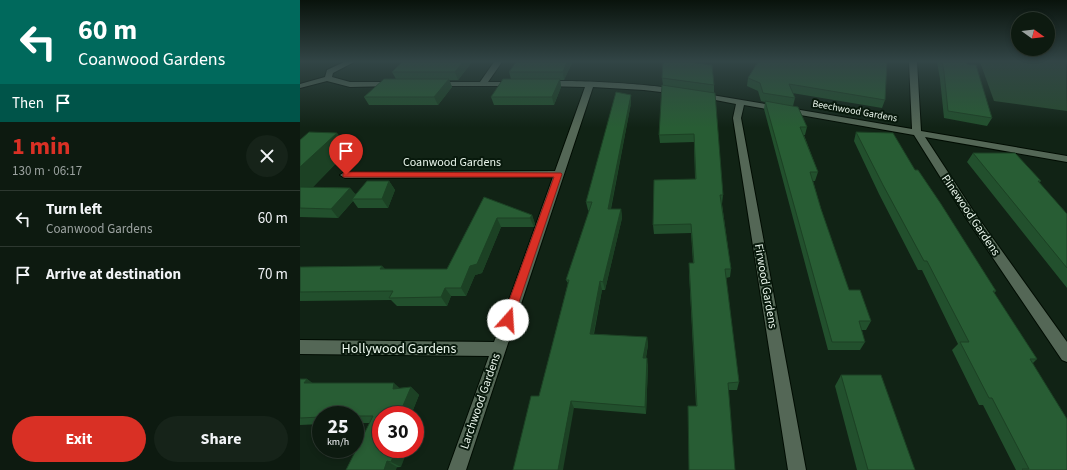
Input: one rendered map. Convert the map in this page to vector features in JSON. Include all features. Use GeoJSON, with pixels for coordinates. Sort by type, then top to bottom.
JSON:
{"type":"FeatureCollection","features":[{"type":"Feature","properties":{"kind":"street","name":"Beechwood Gardens"},"geometry":{"type":"LineString","coordinates":[[427,84],[590,84],[647,87],[741,101],[1067,159]]}},
{"type":"Feature","properties":{"kind":"street","name":"Larchwood Gardens"},"geometry":{"type":"LineString","coordinates":[[457,470],[590,84]]}},
{"type":"Feature","properties":{"kind":"street","name":"Pinewood Gardens"},"geometry":{"type":"LineString","coordinates":[[914,84],[917,132],[970,215],[1067,355]]}},
{"type":"Feature","properties":{"kind":"street","name":"Firwood Gardens"},"geometry":{"type":"LineString","coordinates":[[741,101],[737,118],[797,470]]}},
{"type":"Feature","properties":{"kind":"street","name":"Coanwood Gardens"},"geometry":{"type":"LineString","coordinates":[[346,175],[558,174]]}},
{"type":"Feature","properties":{"kind":"street","name":"Hollywood Gardens"},"geometry":{"type":"LineString","coordinates":[[300,347],[498,349]]}},
{"type":"Feature","properties":{"kind":"green space"},"geometry":{"type":"Polygon","coordinates":[[[988,84],[1066,84],[1067,111],[994,101],[988,84]]]}},
{"type":"Feature","properties":{"kind":"building"},"geometry":{"type":"Polygon","coordinates":[[[379,84],[445,84],[434,97],[364,97],[379,84]]]}},
{"type":"Feature","properties":{"kind":"building"},"geometry":{"type":"Polygon","coordinates":[[[500,84],[558,84],[552,97],[491,97],[500,84]]]}},
{"type":"Feature","properties":{"kind":"building"},"geometry":{"type":"Polygon","coordinates":[[[760,84],[886,84],[885,100],[789,84],[795,98],[763,93],[760,84]]]}},
{"type":"Feature","properties":{"kind":"building"},"geometry":{"type":"Polygon","coordinates":[[[945,84],[982,84],[992,118],[948,111],[945,84]]]}},
{"type":"Feature","properties":{"kind":"building"},"geometry":{"type":"Polygon","coordinates":[[[662,85],[715,93],[723,195],[720,195],[731,269],[725,269],[739,382],[728,383],[735,470],[689,470],[688,406],[697,406],[689,263],[694,263],[691,224],[653,225],[654,180],[696,179],[694,134],[659,135],[662,85]]]}},
{"type":"Feature","properties":{"kind":"building"},"geometry":{"type":"Polygon","coordinates":[[[616,92],[631,95],[608,209],[621,209],[603,282],[600,281],[590,334],[647,337],[643,358],[647,358],[645,407],[571,401],[558,470],[513,470],[531,396],[539,396],[569,280],[566,280],[592,202],[586,202],[616,92]]]}},
{"type":"Feature","properties":{"kind":"building"},"geometry":{"type":"Polygon","coordinates":[[[765,101],[798,107],[807,127],[800,127],[818,172],[810,172],[821,209],[849,290],[860,290],[871,321],[859,321],[865,342],[832,342],[765,101]]]}},
{"type":"Feature","properties":{"kind":"building"},"geometry":{"type":"Polygon","coordinates":[[[309,132],[337,133],[300,167],[300,140],[309,132]]]}},
{"type":"Feature","properties":{"kind":"building"},"geometry":{"type":"Polygon","coordinates":[[[856,132],[893,133],[915,170],[918,170],[941,204],[996,291],[993,291],[1037,359],[1030,359],[1067,419],[1067,470],[1022,469],[1029,469],[992,398],[989,398],[960,342],[969,342],[927,261],[924,261],[856,132]]]}},
{"type":"Feature","properties":{"kind":"building"},"geometry":{"type":"Polygon","coordinates":[[[973,153],[1015,153],[1041,181],[1038,181],[1067,214],[1067,268],[973,153]]]}},
{"type":"Feature","properties":{"kind":"building"},"geometry":{"type":"Polygon","coordinates":[[[367,181],[389,181],[382,199],[352,199],[367,181]]]}},
{"type":"Feature","properties":{"kind":"building"},"geometry":{"type":"Polygon","coordinates":[[[300,187],[350,188],[331,209],[300,208],[300,187]]]}},
{"type":"Feature","properties":{"kind":"building"},"geometry":{"type":"Polygon","coordinates":[[[484,197],[532,215],[530,218],[497,218],[477,264],[470,266],[461,288],[445,288],[441,297],[389,298],[393,291],[300,292],[300,267],[382,266],[380,269],[447,269],[484,197]]]}},
{"type":"Feature","properties":{"kind":"building"},"geometry":{"type":"Polygon","coordinates":[[[841,375],[881,375],[915,470],[868,470],[841,375]]]}},
{"type":"Feature","properties":{"kind":"building"},"geometry":{"type":"Polygon","coordinates":[[[300,379],[307,379],[304,383],[394,383],[393,389],[411,387],[403,406],[372,406],[372,416],[364,416],[364,406],[312,406],[312,417],[300,418],[300,379]]]}},
{"type":"Feature","properties":{"kind":"building"},"geometry":{"type":"Polygon","coordinates":[[[372,418],[372,458],[393,458],[391,462],[387,461],[384,470],[346,470],[352,458],[364,458],[364,434],[372,418]]]}},
{"type":"Feature","properties":{"kind":"route"},"geometry":{"type":"LineString","coordinates":[[346,175],[558,174],[508,320]]}}]}
